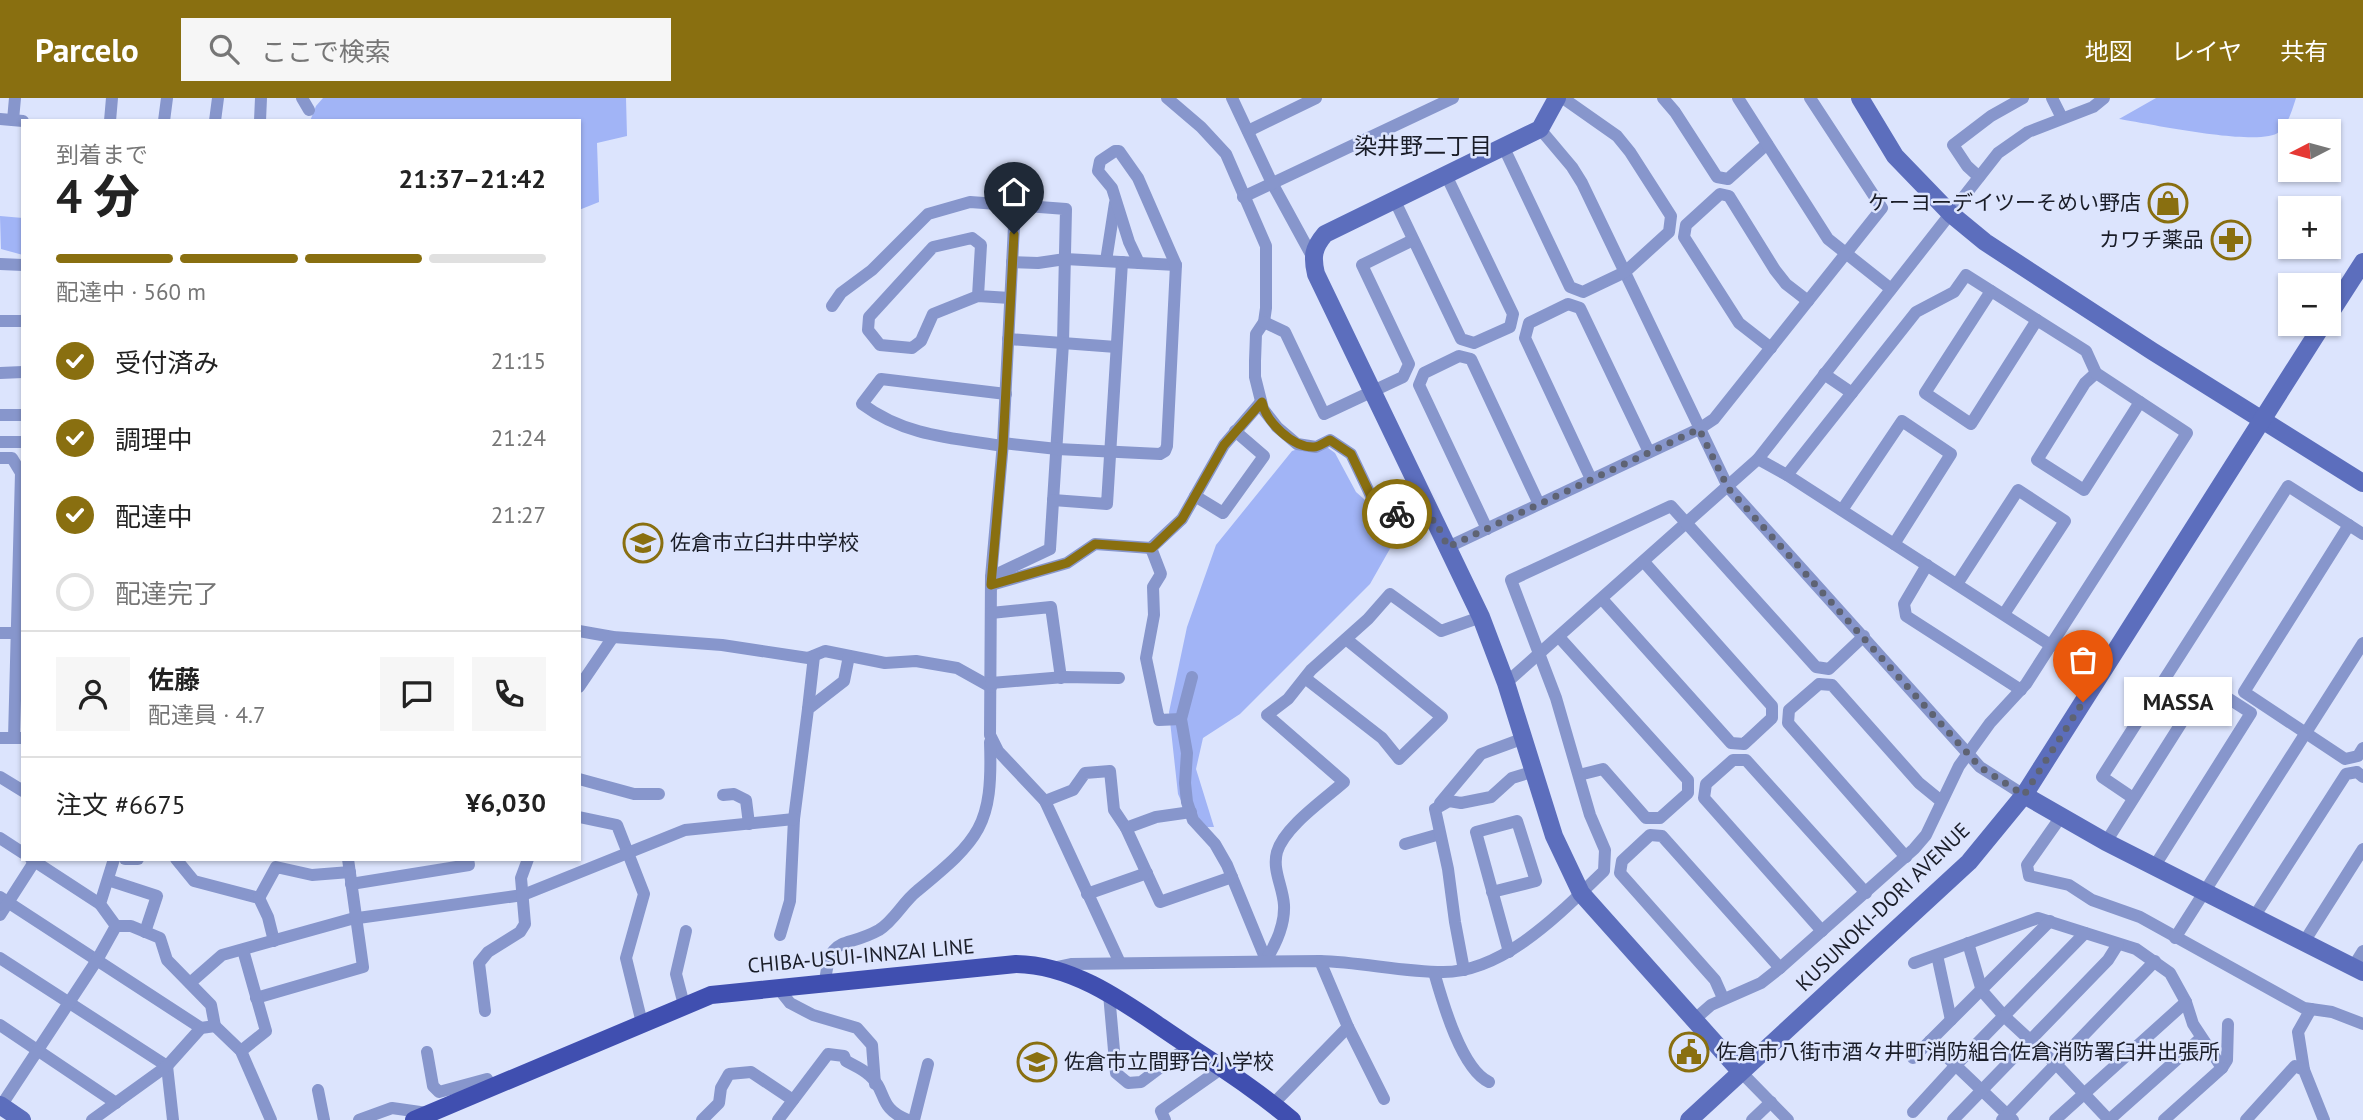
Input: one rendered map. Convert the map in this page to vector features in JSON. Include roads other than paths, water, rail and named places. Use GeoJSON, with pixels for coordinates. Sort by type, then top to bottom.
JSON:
{"type":"FeatureCollection","features":[{"type":"Feature","properties":{"kind":"main road","name":"CHIBA-USUI-INNZAI LINE"},"geometry":{"type":"LineString","coordinates":[[422,1116],[684,1005],[724,992],[1016,964],[1051,969],[1109,994],[1222,1068],[1292,1120]]}},
{"type":"Feature","properties":{"kind":"street"},"geometry":{"type":"LineString","coordinates":[[12,120],[15,98]]}},
{"type":"Feature","properties":{"kind":"street"},"geometry":{"type":"LineString","coordinates":[[110,119],[112,98]]}},
{"type":"Feature","properties":{"kind":"street"},"geometry":{"type":"LineString","coordinates":[[164,119],[167,98]]}},
{"type":"Feature","properties":{"kind":"street"},"geometry":{"type":"LineString","coordinates":[[215,119],[218,98]]}},
{"type":"Feature","properties":{"kind":"street"},"geometry":{"type":"LineString","coordinates":[[260,119],[261,98]]}},
{"type":"Feature","properties":{"kind":"street"},"geometry":{"type":"LineString","coordinates":[[1167,98],[1201,127],[1226,154],[1242,197],[1266,246],[1264,322],[1256,334],[1255,361],[1255,377],[1263,409],[1277,427],[1297,444],[1316,447],[1330,440],[1351,454],[1371,496],[1406,520],[1416,523],[1435,520]]}},
{"type":"Feature","properties":{"kind":"street"},"geometry":{"type":"LineString","coordinates":[[1232,98],[1272,183],[1313,258],[1317,274],[1481,617],[1506,683],[1554,836],[1581,893],[1740,1071],[1788,1120]]}},
{"type":"Feature","properties":{"kind":"street"},"geometry":{"type":"LineString","coordinates":[[1248,131],[1317,98]]}},
{"type":"Feature","properties":{"kind":"street"},"geometry":{"type":"LineString","coordinates":[[1242,197],[1434,102],[1453,98]]}},
{"type":"Feature","properties":{"kind":"street"},"geometry":{"type":"LineString","coordinates":[[1313,258],[1316,244],[1325,234],[1540,129],[1560,98],[1617,136],[1671,216],[1669,232],[1625,272],[1583,292],[1570,287],[1504,148]]}},
{"type":"Feature","properties":{"kind":"street"},"geometry":{"type":"LineString","coordinates":[[1663,98],[1717,177],[1728,179],[1767,144]]}},
{"type":"Feature","properties":{"kind":"street"},"geometry":{"type":"LineString","coordinates":[[1738,98],[1828,239],[1891,289]]}},
{"type":"Feature","properties":{"kind":"street"},"geometry":{"type":"LineString","coordinates":[[1448,547],[1699,429],[1714,419],[1882,208],[1810,98]]}},
{"type":"Feature","properties":{"kind":"street"},"geometry":{"type":"LineString","coordinates":[[1860,98],[1895,156],[1951,214],[1985,242],[2152,351],[2363,482]]}},
{"type":"Feature","properties":{"kind":"street"},"geometry":{"type":"LineString","coordinates":[[1979,177],[1967,166],[1953,145],[1991,116],[2023,98]]}},
{"type":"Feature","properties":{"kind":"street"},"geometry":{"type":"LineString","coordinates":[[2052,98],[2062,118]]}},
{"type":"Feature","properties":{"kind":"street"},"geometry":{"type":"LineString","coordinates":[[1506,683],[1728,488],[1758,458],[1998,153],[2028,132],[2093,107],[2101,99]]}},
{"type":"Feature","properties":{"kind":"street"},"geometry":{"type":"LineString","coordinates":[[1540,129],[1582,183],[1728,488],[1980,767],[2060,818],[2358,970],[2363,951]]}},
{"type":"Feature","properties":{"kind":"street"},"geometry":{"type":"LineString","coordinates":[[1006,394],[881,379],[862,404],[877,415],[908,430],[1056,449],[1160,454],[1165,451],[1176,265],[1138,178],[1119,151],[1115,151],[1100,161],[1098,171],[1112,188],[1139,263]]}},
{"type":"Feature","properties":{"kind":"street"},"geometry":{"type":"LineString","coordinates":[[1394,199],[1461,339],[1474,343],[1510,327],[1513,314],[1446,175]]}},
{"type":"Feature","properties":{"kind":"street"},"geometry":{"type":"LineString","coordinates":[[1771,348],[1739,323],[1684,237],[1686,225],[1720,194],[1729,196],[1780,277],[1808,301]]}},
{"type":"Feature","properties":{"kind":"street"},"geometry":{"type":"LineString","coordinates":[[832,306],[841,293],[872,270],[928,214],[970,202],[1066,209],[1063,343],[1050,549],[991,581]]}},
{"type":"Feature","properties":{"kind":"street"},"geometry":{"type":"LineString","coordinates":[[1106,261],[1115,202]]}},
{"type":"Feature","properties":{"kind":"street"},"geometry":{"type":"LineString","coordinates":[[825,983],[831,950],[887,924],[916,892],[934,879],[969,843],[984,820],[989,800],[991,581],[1003,444],[1015,206]]}},
{"type":"Feature","properties":{"kind":"street"},"geometry":{"type":"LineString","coordinates":[[978,296],[981,245],[972,238],[933,247],[869,317],[868,330],[880,345],[912,348],[921,341],[933,314],[978,296],[1010,298]]}},
{"type":"Feature","properties":{"kind":"street"},"geometry":{"type":"LineString","coordinates":[[1264,322],[1285,332],[1324,414],[1403,377],[1409,364],[1362,265],[1413,240]]}},
{"type":"Feature","properties":{"kind":"street"},"geometry":{"type":"LineString","coordinates":[[1012,262],[1038,263],[1065,259],[1176,265]]}},
{"type":"Feature","properties":{"kind":"street"},"geometry":{"type":"LineString","coordinates":[[1053,500],[1107,505],[1122,262]]}},
{"type":"Feature","properties":{"kind":"street"},"geometry":{"type":"LineString","coordinates":[[2341,296],[2363,262]]}},
{"type":"Feature","properties":{"kind":"street"},"geometry":{"type":"LineString","coordinates":[[0,264],[21,265]]}},
{"type":"Feature","properties":{"kind":"street"},"geometry":{"type":"LineString","coordinates":[[1695,1019],[1711,1005],[1761,982],[1780,968],[1906,857],[1926,835],[1949,783],[1968,753],[1990,723],[2021,690],[2052,646],[2188,433],[2096,373],[2086,351],[1966,275],[1954,292],[1916,312],[1787,475]]}},
{"type":"Feature","properties":{"kind":"street"},"geometry":{"type":"LineString","coordinates":[[1991,291],[1924,393],[1971,424],[2037,320]]}},
{"type":"Feature","properties":{"kind":"street"},"geometry":{"type":"LineString","coordinates":[[1591,479],[1525,338],[1529,323],[1568,304],[1580,308],[1649,452]]}},
{"type":"Feature","properties":{"kind":"street"},"geometry":{"type":"LineString","coordinates":[[0,321],[21,321]]}},
{"type":"Feature","properties":{"kind":"street","name":"KUSUNOKI-DORI AVENUE"},"geometry":{"type":"LineString","coordinates":[[1689,1120],[1969,862],[2024,795],[2315,336]]}},
{"type":"Feature","properties":{"kind":"street"},"geometry":{"type":"LineString","coordinates":[[1008,339],[1116,347]]}},
{"type":"Feature","properties":{"kind":"street"},"geometry":{"type":"LineString","coordinates":[[1487,529],[1419,385],[1424,373],[1459,356],[1471,359],[1539,504]]}},
{"type":"Feature","properties":{"kind":"street"},"geometry":{"type":"LineString","coordinates":[[0,373],[21,372]]}},
{"type":"Feature","properties":{"kind":"street"},"geometry":{"type":"LineString","coordinates":[[2096,373],[2085,383],[2037,460],[2084,490],[2140,402]]}},
{"type":"Feature","properties":{"kind":"street"},"geometry":{"type":"LineString","coordinates":[[1824,374],[1852,393]]}},
{"type":"Feature","properties":{"kind":"street"},"geometry":{"type":"LineString","coordinates":[[991,581],[1067,563],[1095,544],[1152,548],[1182,519],[1224,445],[1262,402]]}},
{"type":"Feature","properties":{"kind":"street"},"geometry":{"type":"LineString","coordinates":[[0,415],[21,415]]}},
{"type":"Feature","properties":{"kind":"street"},"geometry":{"type":"LineString","coordinates":[[1842,510],[1902,421],[1951,454],[1894,544]]}},
{"type":"Feature","properties":{"kind":"street"},"geometry":{"type":"LineString","coordinates":[[1195,496],[1223,513],[1264,456],[1235,431]]}},
{"type":"Feature","properties":{"kind":"street"},"geometry":{"type":"LineString","coordinates":[[0,442],[21,442]]}},
{"type":"Feature","properties":{"kind":"street"},"geometry":{"type":"LineString","coordinates":[[0,458],[12,458],[21,473]]}},
{"type":"Feature","properties":{"kind":"street"},"geometry":{"type":"LineString","coordinates":[[1758,458],[2052,646]]}},
{"type":"Feature","properties":{"kind":"street"},"geometry":{"type":"LineString","coordinates":[[2133,798],[2102,777],[2288,486],[2363,534]]}},
{"type":"Feature","properties":{"kind":"street"},"geometry":{"type":"LineString","coordinates":[[1957,584],[2018,490],[2064,522],[2004,614]]}},
{"type":"Feature","properties":{"kind":"street"},"geometry":{"type":"LineString","coordinates":[[1051,969],[1071,964],[1266,960],[1353,961],[1434,972],[1464,970],[1498,958],[1521,944],[1604,871],[1605,850],[1590,815],[1556,698],[1511,580],[1671,506],[1816,667],[1829,669],[1864,636]]}},
{"type":"Feature","properties":{"kind":"street"},"geometry":{"type":"LineString","coordinates":[[2349,525],[2244,692],[2345,759],[2358,756],[2363,748]]}},
{"type":"Feature","properties":{"kind":"street"},"geometry":{"type":"LineString","coordinates":[[0,738],[19,738],[21,538]]}},
{"type":"Feature","properties":{"kind":"street"},"geometry":{"type":"LineString","coordinates":[[1152,548],[1161,573],[1153,587],[1154,615],[1146,658],[1159,720],[1181,719]]}},
{"type":"Feature","properties":{"kind":"street"},"geometry":{"type":"LineString","coordinates":[[1602,599],[1731,743],[1744,744],[1772,718],[1772,706],[1644,562]]}},
{"type":"Feature","properties":{"kind":"street"},"geometry":{"type":"LineString","coordinates":[[1927,565],[1904,604],[1906,616],[2021,690]]}},
{"type":"Feature","properties":{"kind":"street"},"geometry":{"type":"LineString","coordinates":[[1266,960],[1283,919],[1284,903],[1275,863],[1278,849],[1290,831],[1345,782],[1267,715],[1288,699],[1305,678],[1368,619],[1390,594],[1441,631],[1481,617]]}},
{"type":"Feature","properties":{"kind":"street"},"geometry":{"type":"LineString","coordinates":[[991,613],[1051,607],[1061,678]]}},
{"type":"Feature","properties":{"kind":"street"},"geometry":{"type":"LineString","coordinates":[[581,631],[613,637],[722,645],[808,658],[825,651],[885,663],[916,661],[957,668],[991,685],[1061,678],[1119,678]]}},
{"type":"Feature","properties":{"kind":"street"},"geometry":{"type":"LineString","coordinates":[[0,633],[20,633]]}},
{"type":"Feature","properties":{"kind":"street"},"geometry":{"type":"LineString","coordinates":[[581,684],[613,637]]}},
{"type":"Feature","properties":{"kind":"street"},"geometry":{"type":"LineString","coordinates":[[1559,637],[1688,780],[1688,793],[1660,818],[1646,818],[1603,769],[1578,775]]}},
{"type":"Feature","properties":{"kind":"street"},"geometry":{"type":"LineString","coordinates":[[1305,678],[1381,738],[1399,758],[1442,717],[1346,639]]}},
{"type":"Feature","properties":{"kind":"street"},"geometry":{"type":"LineString","coordinates":[[2175,937],[2363,643]]}},
{"type":"Feature","properties":{"kind":"street"},"geometry":{"type":"LineString","coordinates":[[780,935],[790,901],[794,819],[814,656]]}},
{"type":"Feature","properties":{"kind":"street"},"geometry":{"type":"LineString","coordinates":[[808,709],[844,681],[849,656]]}},
{"type":"Feature","properties":{"kind":"street"},"geometry":{"type":"LineString","coordinates":[[1192,677],[1181,719],[1187,753],[1185,783],[1191,812],[1204,834],[1215,844],[1232,877],[1266,960]]}},
{"type":"Feature","properties":{"kind":"street"},"geometry":{"type":"LineString","coordinates":[[1906,857],[1788,723],[1789,710],[1819,684],[1832,685],[1919,783],[1941,801]]}},
{"type":"Feature","properties":{"kind":"street"},"geometry":{"type":"LineString","coordinates":[[2106,842],[2206,684],[2251,713],[2154,866]]}},
{"type":"Feature","properties":{"kind":"street"},"geometry":{"type":"LineString","coordinates":[[990,734],[998,751],[1045,801],[1120,963]]}},
{"type":"Feature","properties":{"kind":"street"},"geometry":{"type":"LineString","coordinates":[[1464,970],[1436,809],[1480,754],[1524,738]]}},
{"type":"Feature","properties":{"kind":"street"},"geometry":{"type":"LineString","coordinates":[[1822,930],[1704,798],[1706,784],[1732,760],[1746,760],[1866,893]]}},
{"type":"Feature","properties":{"kind":"street"},"geometry":{"type":"LineString","coordinates":[[1045,801],[1073,790],[1085,773],[1110,771],[1114,810],[1126,828],[1160,902],[1232,877]]}},
{"type":"Feature","properties":{"kind":"street"},"geometry":{"type":"LineString","coordinates":[[1436,809],[1449,801],[1461,803],[1491,797],[1511,778],[1535,771]]}},
{"type":"Feature","properties":{"kind":"street"},"geometry":{"type":"LineString","coordinates":[[2254,917],[2346,774],[2357,772],[2363,777]]}},
{"type":"Feature","properties":{"kind":"street"},"geometry":{"type":"LineString","coordinates":[[0,777],[21,790]]}},
{"type":"Feature","properties":{"kind":"street"},"geometry":{"type":"LineString","coordinates":[[581,780],[634,794],[659,794]]}},
{"type":"Feature","properties":{"kind":"street"},"geometry":{"type":"LineString","coordinates":[[723,795],[734,794],[746,800],[749,824]]}},
{"type":"Feature","properties":{"kind":"street"},"geometry":{"type":"LineString","coordinates":[[1126,828],[1156,817],[1191,812]]}},
{"type":"Feature","properties":{"kind":"street"},"geometry":{"type":"LineString","coordinates":[[581,817],[617,825],[644,894],[626,958],[642,1023]]}},
{"type":"Feature","properties":{"kind":"street"},"geometry":{"type":"LineString","coordinates":[[2060,818],[2027,864],[2029,876],[2069,885],[2092,900],[2140,917],[2304,1008],[2332,1012],[2363,1024]]}},
{"type":"Feature","properties":{"kind":"street"},"geometry":{"type":"LineString","coordinates":[[190,983],[222,956],[355,919],[523,895],[685,830],[794,819]]}},
{"type":"Feature","properties":{"kind":"street"},"geometry":{"type":"LineString","coordinates":[[1492,892],[1536,881],[1517,821],[1476,832],[1492,892],[1509,951]]}},
{"type":"Feature","properties":{"kind":"street"},"geometry":{"type":"LineString","coordinates":[[1405,844],[1440,834]]}},
{"type":"Feature","properties":{"kind":"street"},"geometry":{"type":"LineString","coordinates":[[1724,998],[1715,979],[1620,873],[1622,861],[1650,835],[1662,836],[1780,968]]}},
{"type":"Feature","properties":{"kind":"street"},"geometry":{"type":"LineString","coordinates":[[0,838],[21,852]]}},
{"type":"Feature","properties":{"kind":"street"},"geometry":{"type":"LineString","coordinates":[[2304,942],[2363,849]]}},
{"type":"Feature","properties":{"kind":"street"},"geometry":{"type":"LineString","coordinates":[[0,915],[4,900],[33,861]]}},
{"type":"Feature","properties":{"kind":"street"},"geometry":{"type":"LineString","coordinates":[[36,861],[100,904],[116,926]]}},
{"type":"Feature","properties":{"kind":"street"},"geometry":{"type":"LineString","coordinates":[[100,904],[113,861]]}},
{"type":"Feature","properties":{"kind":"street"},"geometry":{"type":"LineString","coordinates":[[178,861],[194,881],[259,898],[268,917],[274,941]]}},
{"type":"Feature","properties":{"kind":"street"},"geometry":{"type":"LineString","coordinates":[[259,898],[276,867],[312,874],[469,865],[468,861]]}},
{"type":"Feature","properties":{"kind":"street"},"geometry":{"type":"LineString","coordinates":[[485,1011],[479,963],[488,952],[520,932],[525,924],[521,878],[527,861]]}},
{"type":"Feature","properties":{"kind":"street"},"geometry":{"type":"LineString","coordinates":[[256,998],[363,967],[350,872]]}},
{"type":"Feature","properties":{"kind":"street"},"geometry":{"type":"LineString","coordinates":[[1087,894],[1147,873]]}},
{"type":"Feature","properties":{"kind":"street"},"geometry":{"type":"LineString","coordinates":[[108,880],[158,896],[145,932]]}},
{"type":"Feature","properties":{"kind":"street"},"geometry":{"type":"LineString","coordinates":[[4,900],[201,1027],[215,1026]]}},
{"type":"Feature","properties":{"kind":"street"},"geometry":{"type":"LineString","coordinates":[[1914,963],[2038,918],[2136,949],[2170,973],[2186,1002],[2193,1024],[2222,1068]]}},
{"type":"Feature","properties":{"kind":"street"},"geometry":{"type":"LineString","coordinates":[[1913,1058],[2050,921]]}},
{"type":"Feature","properties":{"kind":"street"},"geometry":{"type":"LineString","coordinates":[[116,926],[131,926],[160,938],[167,960],[211,1005],[215,1026],[241,1051],[271,1120]]}},
{"type":"Feature","properties":{"kind":"street"},"geometry":{"type":"LineString","coordinates":[[22,1120],[1,1106],[97,960],[116,926]]}},
{"type":"Feature","properties":{"kind":"street"},"geometry":{"type":"LineString","coordinates":[[684,1005],[676,974],[686,930]]}},
{"type":"Feature","properties":{"kind":"street"},"geometry":{"type":"LineString","coordinates":[[1915,1114],[1956,1065],[2085,933]]}},
{"type":"Feature","properties":{"kind":"street"},"geometry":{"type":"LineString","coordinates":[[1968,943],[1982,991],[2109,1120],[2201,1038]]}},
{"type":"Feature","properties":{"kind":"street"},"geometry":{"type":"LineString","coordinates":[[1953,1120],[2108,960],[2118,944]]}},
{"type":"Feature","properties":{"kind":"street"},"geometry":{"type":"LineString","coordinates":[[241,1051],[266,1031],[243,950]]}},
{"type":"Feature","properties":{"kind":"street"},"geometry":{"type":"LineString","coordinates":[[1937,955],[1951,1020]]}},
{"type":"Feature","properties":{"kind":"street"},"geometry":{"type":"LineString","coordinates":[[0,958],[167,1066]]}},
{"type":"Feature","properties":{"kind":"street"},"geometry":{"type":"LineString","coordinates":[[1320,961],[1348,1027],[1384,1099]]}},
{"type":"Feature","properties":{"kind":"street"},"geometry":{"type":"LineString","coordinates":[[1930,1041],[2007,1118],[2155,961]]}},
{"type":"Feature","properties":{"kind":"street"},"geometry":{"type":"LineString","coordinates":[[1434,972],[1445,1011],[1457,1037],[1482,1079],[1489,1082]]}},
{"type":"Feature","properties":{"kind":"street"},"geometry":{"type":"LineString","coordinates":[[778,988],[790,1003],[813,1015],[857,1028],[872,1045],[876,1084]]}},
{"type":"Feature","properties":{"kind":"street"},"geometry":{"type":"LineString","coordinates":[[1109,994],[1116,1073],[1128,1083],[1141,1082],[1189,1046]]}},
{"type":"Feature","properties":{"kind":"street"},"geometry":{"type":"LineString","coordinates":[[2055,1120],[2186,1002]]}},
{"type":"Feature","properties":{"kind":"street"},"geometry":{"type":"LineString","coordinates":[[2311,1009],[2298,1032],[2304,1070],[2323,1120]]}},
{"type":"Feature","properties":{"kind":"street"},"geometry":{"type":"LineString","coordinates":[[2164,1120],[2222,1068],[2227,1060],[2228,1024]]}},
{"type":"Feature","properties":{"kind":"street"},"geometry":{"type":"LineString","coordinates":[[0,1026],[116,1103]]}},
{"type":"Feature","properties":{"kind":"street"},"geometry":{"type":"LineString","coordinates":[[92,1120],[167,1066],[201,1027]]}},
{"type":"Feature","properties":{"kind":"street"},"geometry":{"type":"LineString","coordinates":[[1273,1104],[1348,1027]]}},
{"type":"Feature","properties":{"kind":"street"},"geometry":{"type":"LineString","coordinates":[[427,1052],[433,1086],[439,1093],[487,1079],[492,1088]]}},
{"type":"Feature","properties":{"kind":"street"},"geometry":{"type":"LineString","coordinates":[[779,1120],[828,1054],[844,1056],[871,1076],[887,1108],[908,1120]]}},
{"type":"Feature","properties":{"kind":"street"},"geometry":{"type":"LineString","coordinates":[[914,1120],[928,1064]]}},
{"type":"Feature","properties":{"kind":"street"},"geometry":{"type":"LineString","coordinates":[[167,1066],[173,1120]]}},
{"type":"Feature","properties":{"kind":"street"},"geometry":{"type":"LineString","coordinates":[[2246,1120],[2295,1066],[2304,1070]]}},
{"type":"Feature","properties":{"kind":"street"},"geometry":{"type":"LineString","coordinates":[[1165,1120],[1161,1111],[1222,1068]]}},
{"type":"Feature","properties":{"kind":"street"},"geometry":{"type":"LineString","coordinates":[[702,1120],[719,1103],[721,1088],[729,1074],[751,1072],[793,1100]]}},
{"type":"Feature","properties":{"kind":"street"},"geometry":{"type":"LineString","coordinates":[[318,1090],[324,1120]]}},
{"type":"Feature","properties":{"kind":"street"},"geometry":{"type":"LineString","coordinates":[[1752,1120],[1771,1102]]}},
{"type":"Feature","properties":{"kind":"street"},"geometry":{"type":"LineString","coordinates":[[359,1120],[392,1108],[422,1116]]}},
{"type":"Feature","properties":{"kind":"place","name":"ケーヨーデイツーそめい野店"},"geometry":{"type":"Point","coordinates":[2168,203]}},
{"type":"Feature","properties":{"kind":"place","name":"カワチ薬品"},"geometry":{"type":"Point","coordinates":[2231,240]}},
{"type":"Feature","properties":{"kind":"place","name":"佐倉市立臼井中学校"},"geometry":{"type":"Point","coordinates":[643,543]}},
{"type":"Feature","properties":{"kind":"place","name":"MASSA"},"geometry":{"type":"Point","coordinates":[2083,702]}},
{"type":"Feature","properties":{"kind":"place","name":"佐倉市八街市酒々井町消防組合佐倉消防署臼井出張所"},"geometry":{"type":"Point","coordinates":[1689,1052]}},
{"type":"Feature","properties":{"kind":"place","name":"佐倉市立間野台小学校"},"geometry":{"type":"Point","coordinates":[1037,1062]}},
{"type":"Feature","properties":{"kind":"district","name":"染井野二丁目"},"geometry":{"type":"Point","coordinates":[1423,146]}}]}
